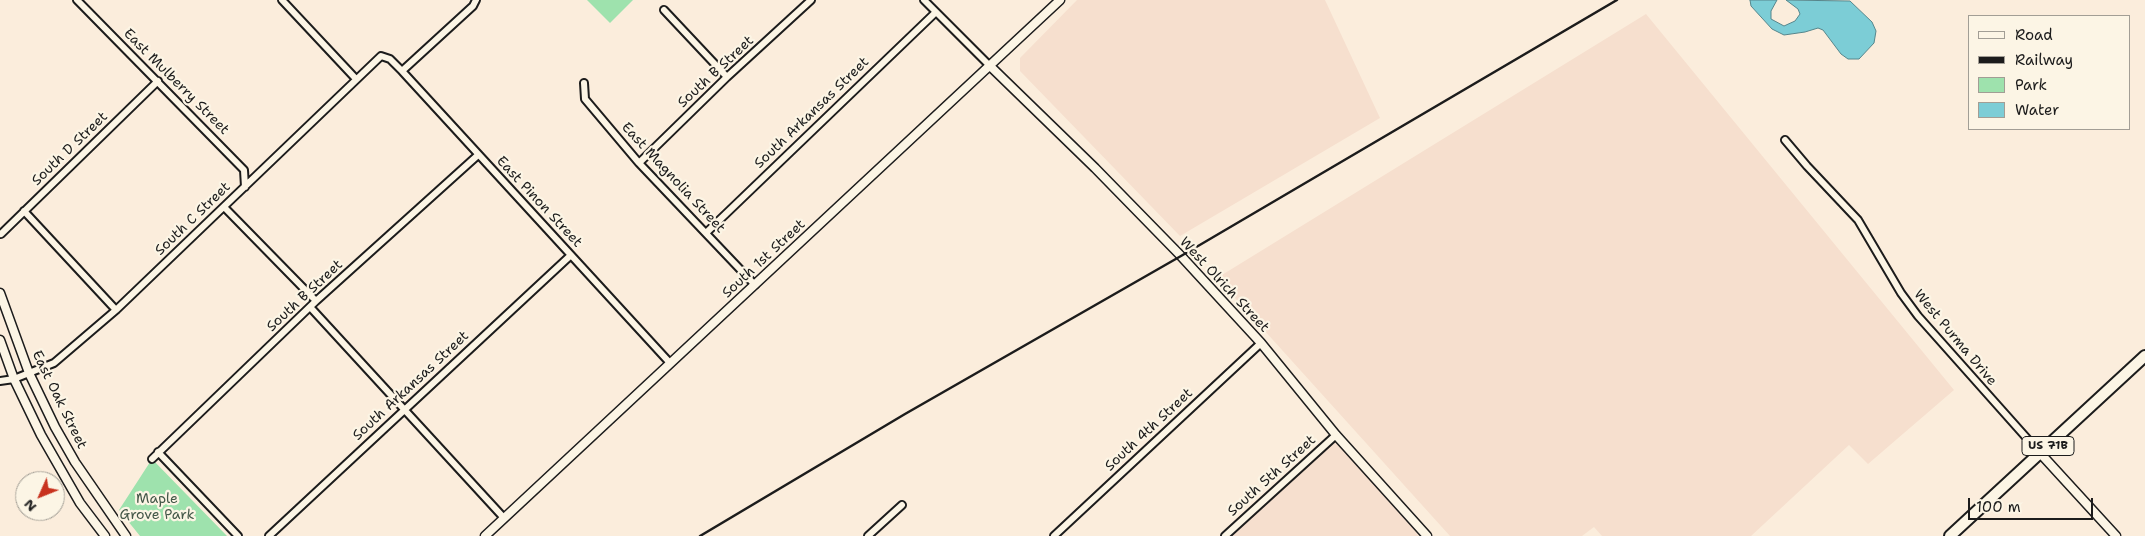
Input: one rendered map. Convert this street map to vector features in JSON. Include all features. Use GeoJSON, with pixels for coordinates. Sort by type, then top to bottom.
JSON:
{"type":"FeatureCollection","features":[{"type":"Feature","properties":{"kind":"main road","name":"US 71B"},"geometry":{"type":"LineString","coordinates":[[1950,536],[2145,356]]}},
{"type":"Feature","properties":{"kind":"street","name":"East Mulberry Street"},"geometry":{"type":"LineString","coordinates":[[77,0],[244,170],[245,186]]}},
{"type":"Feature","properties":{"kind":"street"},"geometry":{"type":"LineString","coordinates":[[282,0],[356,79]]}},
{"type":"Feature","properties":{"kind":"street"},"geometry":{"type":"LineString","coordinates":[[402,71],[473,6],[476,0]]}},
{"type":"Feature","properties":{"kind":"street","name":"South B Street"},"geometry":{"type":"LineString","coordinates":[[639,163],[727,77],[811,0]]}},
{"type":"Feature","properties":{"kind":"street"},"geometry":{"type":"LineString","coordinates":[[924,0],[989,65]]}},
{"type":"Feature","properties":{"kind":"street","name":"South 1st Street"},"geometry":{"type":"LineString","coordinates":[[485,536],[1060,0]]}},
{"type":"Feature","properties":{"kind":"street"},"geometry":{"type":"LineString","coordinates":[[664,10],[727,77]]}},
{"type":"Feature","properties":{"kind":"street","name":"South Arkansas Street"},"geometry":{"type":"LineString","coordinates":[[707,232],[936,12]]}},
{"type":"Feature","properties":{"kind":"street","name":"South C Street"},"geometry":{"type":"LineString","coordinates":[[0,381],[14,379],[54,363],[116,310],[381,56],[390,58]]}},
{"type":"Feature","properties":{"kind":"street","name":"East Pinon Street"},"geometry":{"type":"LineString","coordinates":[[390,58],[670,363]]}},
{"type":"Feature","properties":{"kind":"street","name":"West Olrich Street"},"geometry":{"type":"LineString","coordinates":[[989,65],[1095,168],[1181,256],[1261,343],[1336,435],[1427,536]]}},
{"type":"Feature","properties":{"kind":"street","name":"South D Street"},"geometry":{"type":"LineString","coordinates":[[1,234],[158,81]]}},
{"type":"Feature","properties":{"kind":"street","name":"East Magnolia Street"},"geometry":{"type":"LineString","coordinates":[[584,83],[586,98],[639,163],[707,232],[755,285]]}},
{"type":"Feature","properties":{"kind":"street","name":"West Purma Drive"},"geometry":{"type":"LineString","coordinates":[[1785,140],[1858,220],[1901,294],[1918,316],[2040,453]]}},
{"type":"Feature","properties":{"kind":"street","name":"South B Street"},"geometry":{"type":"LineString","coordinates":[[152,459],[316,301],[478,155]]}},
{"type":"Feature","properties":{"kind":"street"},"geometry":{"type":"LineString","coordinates":[[224,207],[316,301]]}},
{"type":"Feature","properties":{"kind":"street"},"geometry":{"type":"LineString","coordinates":[[24,211],[116,310]]}},
{"type":"Feature","properties":{"kind":"street","name":"South Arkansas Street"},"geometry":{"type":"LineString","coordinates":[[268,536],[571,254]]}},
{"type":"Feature","properties":{"kind":"street","name":"East Oak Street"},"geometry":{"type":"LineString","coordinates":[[0,293],[29,373],[55,428],[126,536]]}},
{"type":"Feature","properties":{"kind":"street"},"geometry":{"type":"LineString","coordinates":[[310,308],[504,518]]}},
{"type":"Feature","properties":{"kind":"street"},"geometry":{"type":"LineString","coordinates":[[0,340],[14,379],[41,435],[80,503],[105,536]]}},
{"type":"Feature","properties":{"kind":"street","name":"South 4th Street"},"geometry":{"type":"LineString","coordinates":[[1054,536],[1261,343]]}},
{"type":"Feature","properties":{"kind":"street","name":"South 5th Street"},"geometry":{"type":"LineString","coordinates":[[1225,536],[1336,435]]}},
{"type":"Feature","properties":{"kind":"street"},"geometry":{"type":"LineString","coordinates":[[158,452],[238,536]]}},
{"type":"Feature","properties":{"kind":"street"},"geometry":{"type":"LineString","coordinates":[[2040,453],[2116,536]]}},
{"type":"Feature","properties":{"kind":"street"},"geometry":{"type":"LineString","coordinates":[[868,536],[902,505]]}},
{"type":"Feature","properties":{"kind":"shaded area"},"geometry":{"type":"Polygon","coordinates":[[[1077,0],[1325,0],[1380,118],[1180,236],[1020,71],[1020,58],[1077,0]]]}},
{"type":"Feature","properties":{"kind":"shaded area"},"geometry":{"type":"Polygon","coordinates":[[[1646,14],[1954,390],[1868,464],[1849,445],[1751,536],[1602,536],[1594,527],[1582,536],[1450,536],[1217,278],[1646,14]]]}},
{"type":"Feature","properties":{"kind":"shaded area"},"geometry":{"type":"Polygon","coordinates":[[[1336,435],[1349,448],[1419,536],[1227,536],[1336,435]]]}},
{"type":"Feature","properties":{"kind":"green space"},"geometry":{"type":"Polygon","coordinates":[[[587,0],[633,0],[610,23],[587,0]]]}},
{"type":"Feature","properties":{"kind":"green space","name":"Maple Grove Park"},"geometry":{"type":"Polygon","coordinates":[[[152,459],[227,536],[140,536],[119,510],[152,459]]]}},
{"type":"Feature","properties":{"kind":"water"},"geometry":{"type":"Polygon","coordinates":[[[1750,0],[1777,0],[1771,11],[1771,19],[1784,26],[1795,21],[1800,14],[1798,9],[1786,0],[1850,1],[1872,22],[1876,31],[1874,43],[1859,59],[1848,59],[1841,54],[1823,30],[1818,28],[1784,35],[1772,29],[1751,6],[1750,0]]]}},
{"type":"Feature","properties":{"kind":"railway"},"geometry":{"type":"LineString","coordinates":[[700,536],[905,414],[1181,256],[1617,0]]}}]}
